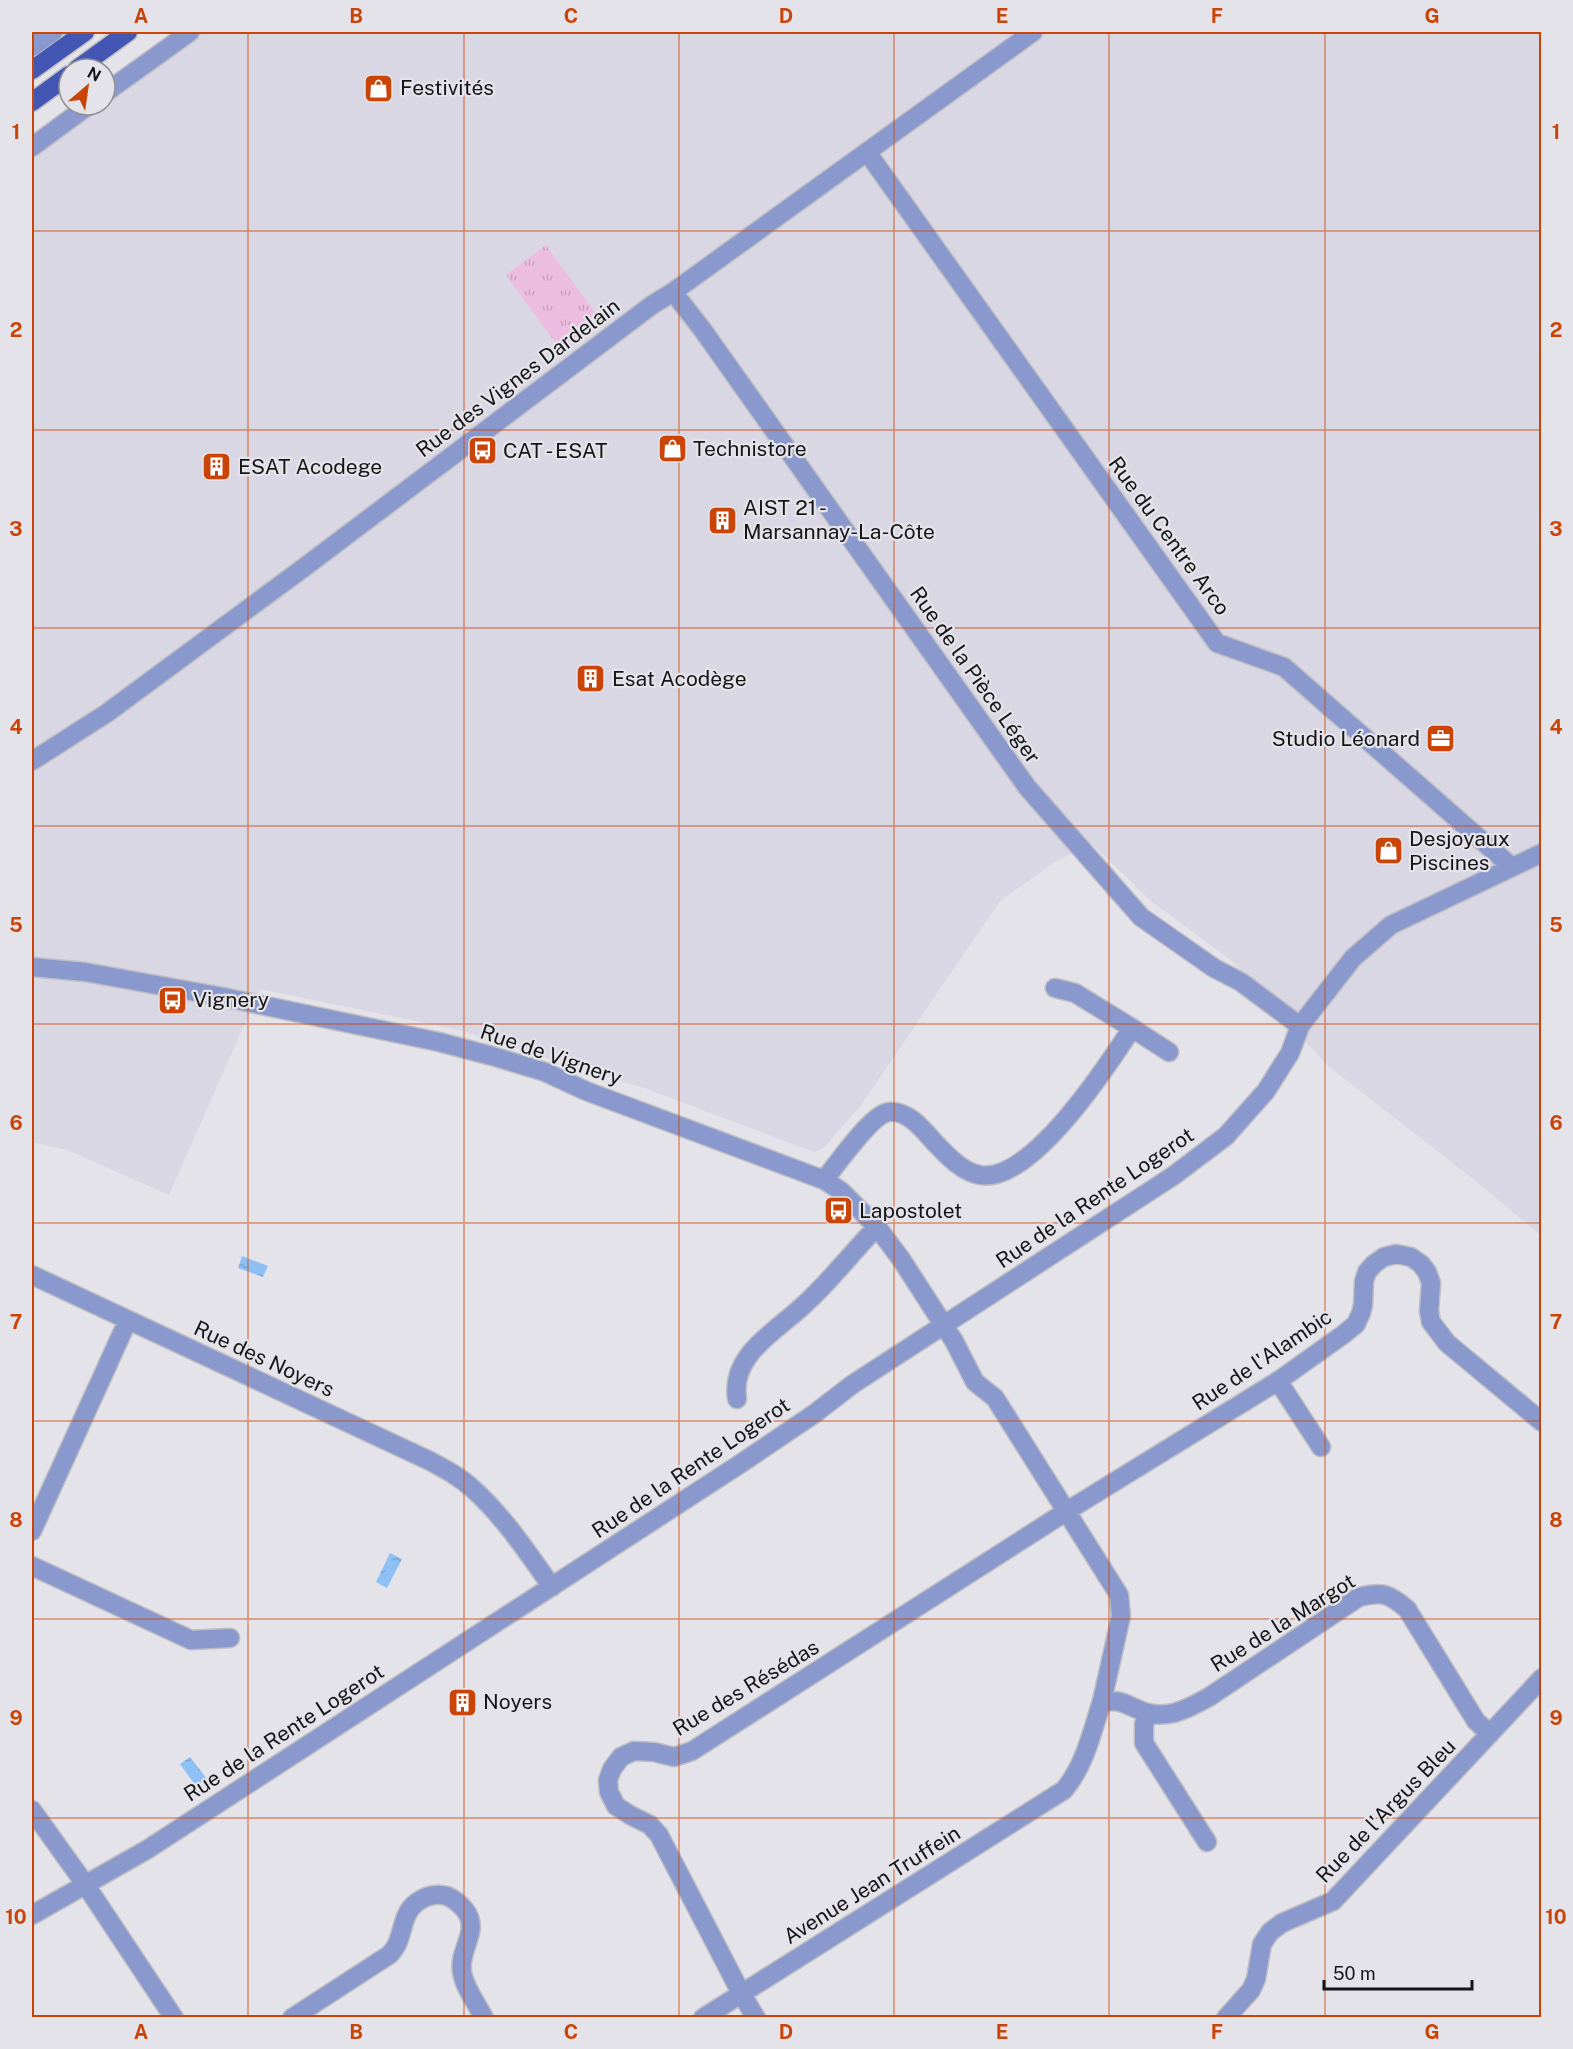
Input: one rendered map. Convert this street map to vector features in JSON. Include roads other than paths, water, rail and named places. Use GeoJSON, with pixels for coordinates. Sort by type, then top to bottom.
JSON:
{"type":"FeatureCollection","features":[{"type":"Feature","properties":{"kind":"main road"},"geometry":{"type":"LineString","coordinates":[[32,70],[85,32]]}},
{"type":"Feature","properties":{"kind":"main road"},"geometry":{"type":"LineString","coordinates":[[94,57],[128,32]]}},
{"type":"Feature","properties":{"kind":"main road"},"geometry":{"type":"LineString","coordinates":[[32,102],[57,84]]}},
{"type":"Feature","properties":{"kind":"street"},"geometry":{"type":"LineString","coordinates":[[32,47],[53,32]]}},
{"type":"Feature","properties":{"kind":"street"},"geometry":{"type":"LineString","coordinates":[[117,84],[190,32]]}},
{"type":"Feature","properties":{"kind":"street","name":"Rue des Vignes Dardelain"},"geometry":{"type":"LineString","coordinates":[[32,761],[117,706],[652,305],[1033,32]]}},
{"type":"Feature","properties":{"kind":"street"},"geometry":{"type":"LineString","coordinates":[[32,147],[73,117]]}},
{"type":"Feature","properties":{"kind":"street","name":"Rue du Centre Arco"},"geometry":{"type":"LineString","coordinates":[[867,152],[1217,643],[1284,667],[1512,867]]}},
{"type":"Feature","properties":{"kind":"street","name":"Rue de la Pièce Léger"},"geometry":{"type":"LineString","coordinates":[[673,292],[702,328],[1027,787],[1141,917],[1214,968],[1241,982],[1300,1026]]}},
{"type":"Feature","properties":{"kind":"street"},"geometry":{"type":"LineString","coordinates":[[1300,1026],[1353,958],[1391,926],[1542,853]]}},
{"type":"Feature","properties":{"kind":"street","name":"Rue de Vignery"},"geometry":{"type":"LineString","coordinates":[[32,967],[85,972],[218,996],[439,1042],[492,1056],[545,1072],[586,1090],[824,1180],[841,1191],[877,1227],[943,1324],[975,1382],[995,1398],[1119,1595],[1121,1616],[1102,1701],[1081,1764],[1074,1778],[1064,1790]]}},
{"type":"Feature","properties":{"kind":"street"},"geometry":{"type":"LineString","coordinates":[[1055,988],[1075,993],[1169,1052]]}},
{"type":"Feature","properties":{"kind":"street","name":"Rue de la Rente Logerot"},"geometry":{"type":"LineString","coordinates":[[32,1915],[148,1849],[740,1464],[943,1324],[1173,1176],[1226,1136],[1250,1110],[1266,1091],[1290,1053],[1300,1026]]}},
{"type":"Feature","properties":{"kind":"street"},"geometry":{"type":"LineString","coordinates":[[824,1180],[873,1119],[889,1112],[900,1113],[911,1119],[953,1161],[968,1170],[980,1175],[993,1175],[1010,1168],[1046,1140],[1079,1104],[1132,1028]]}},
{"type":"Feature","properties":{"kind":"street"},"geometry":{"type":"LineString","coordinates":[[737,1399],[735,1387],[746,1359],[773,1329],[806,1303],[877,1227]]}},
{"type":"Feature","properties":{"kind":"street","name":"Rue de l'Alambic"},"geometry":{"type":"LineString","coordinates":[[1067,1511],[1278,1381],[1356,1324],[1363,1305],[1364,1281],[1368,1272],[1374,1263],[1396,1254],[1411,1257],[1427,1272],[1431,1283],[1429,1311],[1431,1322],[1442,1338],[1542,1422]]}},
{"type":"Feature","properties":{"kind":"street","name":"Rue des Noyers"},"geometry":{"type":"LineString","coordinates":[[32,1275],[452,1473],[472,1488],[491,1508],[528,1552],[552,1587]]}},
{"type":"Feature","properties":{"kind":"street"},"geometry":{"type":"LineString","coordinates":[[32,1531],[128,1320]]}},
{"type":"Feature","properties":{"kind":"street"},"geometry":{"type":"LineString","coordinates":[[1278,1381],[1321,1448]]}},
{"type":"Feature","properties":{"kind":"street","name":"Rue des Résédas"},"geometry":{"type":"LineString","coordinates":[[741,1994],[659,1835],[650,1825],[616,1806],[609,1792],[608,1780],[612,1769],[621,1757],[634,1751],[654,1752],[674,1757],[692,1751],[1067,1511]]}},
{"type":"Feature","properties":{"kind":"street"},"geometry":{"type":"LineString","coordinates":[[32,1566],[190,1640],[230,1638]]}},
{"type":"Feature","properties":{"kind":"street","name":"Rue de la Margot"},"geometry":{"type":"LineString","coordinates":[[1149,1713],[1167,1715],[1183,1711],[1359,1597],[1376,1593],[1392,1596],[1407,1610],[1476,1721],[1490,1734]]}},
{"type":"Feature","properties":{"kind":"street"},"geometry":{"type":"LineString","coordinates":[[1490,1734],[1542,1678]]}},
{"type":"Feature","properties":{"kind":"street"},"geometry":{"type":"LineString","coordinates":[[1102,1701],[1122,1701],[1149,1713],[1144,1724],[1144,1743],[1207,1842]]}},
{"type":"Feature","properties":{"kind":"street","name":"Rue de l'Argus Bleu"},"geometry":{"type":"LineString","coordinates":[[1226,2018],[1251,1990],[1256,1978],[1262,1944],[1270,1932],[1289,1919],[1333,1901],[1490,1734]]}},
{"type":"Feature","properties":{"kind":"street","name":"Avenue Jean Truffein"},"geometry":{"type":"LineString","coordinates":[[702,2018],[1064,1790]]}},
{"type":"Feature","properties":{"kind":"street"},"geometry":{"type":"LineString","coordinates":[[32,1810],[85,1884],[174,2018]]}},
{"type":"Feature","properties":{"kind":"street"},"geometry":{"type":"LineString","coordinates":[[292,2018],[389,1955],[398,1944],[404,1920],[412,1907],[421,1899],[439,1894],[459,1903],[470,1919],[471,1932],[463,1959],[462,1972],[484,2018]]}},
{"type":"Feature","properties":{"kind":"street"},"geometry":{"type":"LineString","coordinates":[[741,1994],[756,2018]]}},
{"type":"Feature","properties":{"kind":"water"},"geometry":{"type":"Polygon","coordinates":[[[242,1256],[268,1266],[263,1277],[238,1268],[242,1256]]]}},
{"type":"Feature","properties":{"kind":"water"},"geometry":{"type":"Polygon","coordinates":[[[390,1553],[402,1559],[387,1588],[376,1582],[390,1553]]]}},
{"type":"Feature","properties":{"kind":"water"},"geometry":{"type":"Polygon","coordinates":[[[190,1757],[207,1779],[196,1786],[180,1764],[190,1757]]]}},
{"type":"Feature","properties":{"kind":"place","name":"Festivités"},"geometry":{"type":"Point","coordinates":[379,88]}},
{"type":"Feature","properties":{"kind":"place","name":"Technistore"},"geometry":{"type":"Point","coordinates":[672,449]}},
{"type":"Feature","properties":{"kind":"place","name":"CAT - ESAT"},"geometry":{"type":"Point","coordinates":[482,451]}},
{"type":"Feature","properties":{"kind":"place","name":"ESAT Acodege"},"geometry":{"type":"Point","coordinates":[217,467]}},
{"type":"Feature","properties":{"kind":"place","name":"AIST 21 - Marsannay-La-Côte"},"geometry":{"type":"Point","coordinates":[722,520]}},
{"type":"Feature","properties":{"kind":"place","name":"Esat Acodège"},"geometry":{"type":"Point","coordinates":[591,679]}},
{"type":"Feature","properties":{"kind":"place","name":"Studio Léonard"},"geometry":{"type":"Point","coordinates":[1441,739]}},
{"type":"Feature","properties":{"kind":"place","name":"Desjoyaux Piscines"},"geometry":{"type":"Point","coordinates":[1388,851]}},
{"type":"Feature","properties":{"kind":"place","name":"Vignery"},"geometry":{"type":"Point","coordinates":[172,1000]}},
{"type":"Feature","properties":{"kind":"place","name":"Lapostolet"},"geometry":{"type":"Point","coordinates":[838,1211]}},
{"type":"Feature","properties":{"kind":"place","name":"Noyers"},"geometry":{"type":"Point","coordinates":[462,1702]}}]}
